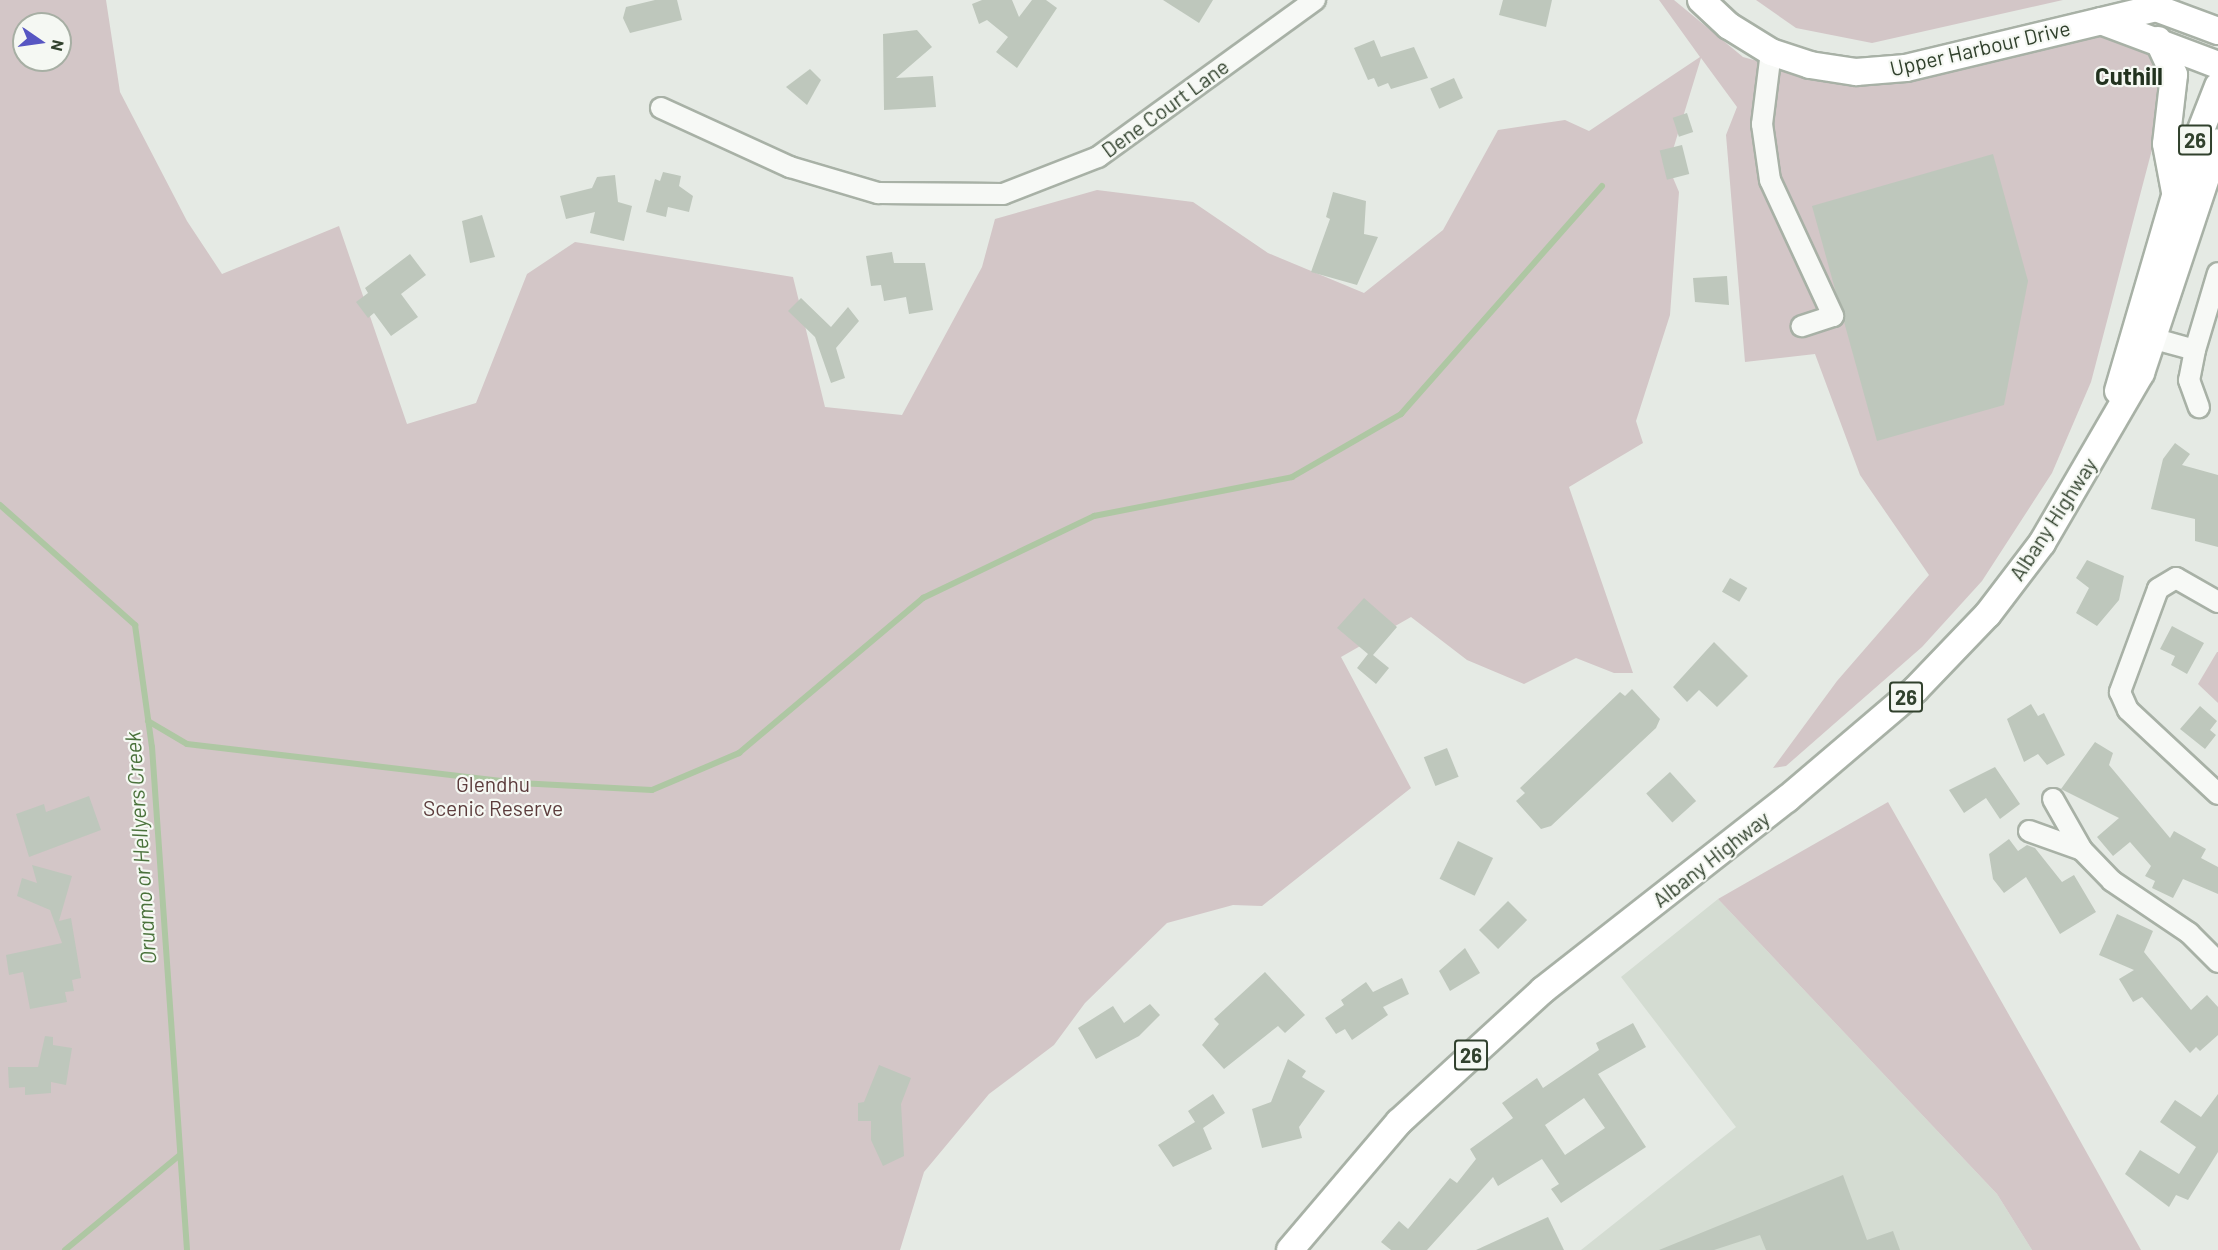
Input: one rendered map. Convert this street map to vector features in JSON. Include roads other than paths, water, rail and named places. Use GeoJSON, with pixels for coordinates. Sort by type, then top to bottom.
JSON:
{"type":"FeatureCollection","features":[{"type":"Feature","properties":{"kind":"main road","name":"Upper Harbour Drive"},"geometry":{"type":"LineString","coordinates":[[1701,0],[1734,30],[1771,52],[1810,65],[1882,71],[2156,8],[2218,9]]}},
{"type":"Feature","properties":{"kind":"main road"},"geometry":{"type":"LineString","coordinates":[[2156,8],[2218,31]]}},
{"type":"Feature","properties":{"kind":"main road","name":"Upper Harbour Drive"},"geometry":{"type":"LineString","coordinates":[[2098,21],[2158,40],[2218,65]]}},
{"type":"Feature","properties":{"kind":"main road"},"geometry":{"type":"LineString","coordinates":[[2158,40],[2174,75],[2166,144],[2175,196]]}},
{"type":"Feature","properties":{"kind":"main road","name":"Albany Highway"},"geometry":{"type":"LineString","coordinates":[[2101,443],[2175,196],[2218,86]]}},
{"type":"Feature","properties":{"kind":"main road","name":"Albany Highway"},"geometry":{"type":"LineString","coordinates":[[1290,1250],[1399,1122],[1543,990],[1787,799],[1915,690],[1988,614],[2042,543],[2101,443],[2156,339],[2218,142]]}},
{"type":"Feature","properties":{"kind":"street","name":"Dene Court Lane"},"geometry":{"type":"LineString","coordinates":[[661,108],[790,167],[878,193],[1003,194],[1098,157],[1315,0]]}},
{"type":"Feature","properties":{"kind":"street"},"geometry":{"type":"LineString","coordinates":[[1771,52],[1762,124],[1770,180],[1833,316],[1802,326]]}},
{"type":"Feature","properties":{"kind":"street"},"geometry":{"type":"LineString","coordinates":[[2199,407],[2188,380],[2218,273]]}},
{"type":"Feature","properties":{"kind":"street"},"geometry":{"type":"LineString","coordinates":[[2156,339],[2195,350]]}},
{"type":"Feature","properties":{"kind":"street"},"geometry":{"type":"LineString","coordinates":[[2218,602],[2176,578],[2158,589],[2120,692],[2128,710],[2218,794]]}},
{"type":"Feature","properties":{"kind":"street"},"geometry":{"type":"LineString","coordinates":[[2053,799],[2082,850],[2112,881],[2189,933],[2218,962]]}},
{"type":"Feature","properties":{"kind":"street"},"geometry":{"type":"LineString","coordinates":[[2029,831],[2082,850]]}},
{"type":"Feature","properties":{"kind":"waterway"},"geometry":{"type":"LineString","coordinates":[[148,721],[187,744],[519,783],[652,790],[739,753],[923,598],[1094,516],[1292,477],[1401,414],[1602,186]]}},
{"type":"Feature","properties":{"kind":"waterway","name":"Oruamo or Hellyers Creek"},"geometry":{"type":"LineString","coordinates":[[0,505],[135,625],[152,747],[187,1250]]}},
{"type":"Feature","properties":{"kind":"waterway"},"geometry":{"type":"LineString","coordinates":[[65,1250],[180,1155]]}},
{"type":"Feature","properties":{"kind":"district","name":"Cuthill"},"geometry":{"type":"Point","coordinates":[2129,76]}},
{"type":"Feature","properties":{"kind":"park label","name":"Glendhu Scenic Reserve"},"geometry":{"type":"Point","coordinates":[493,796]}}]}
